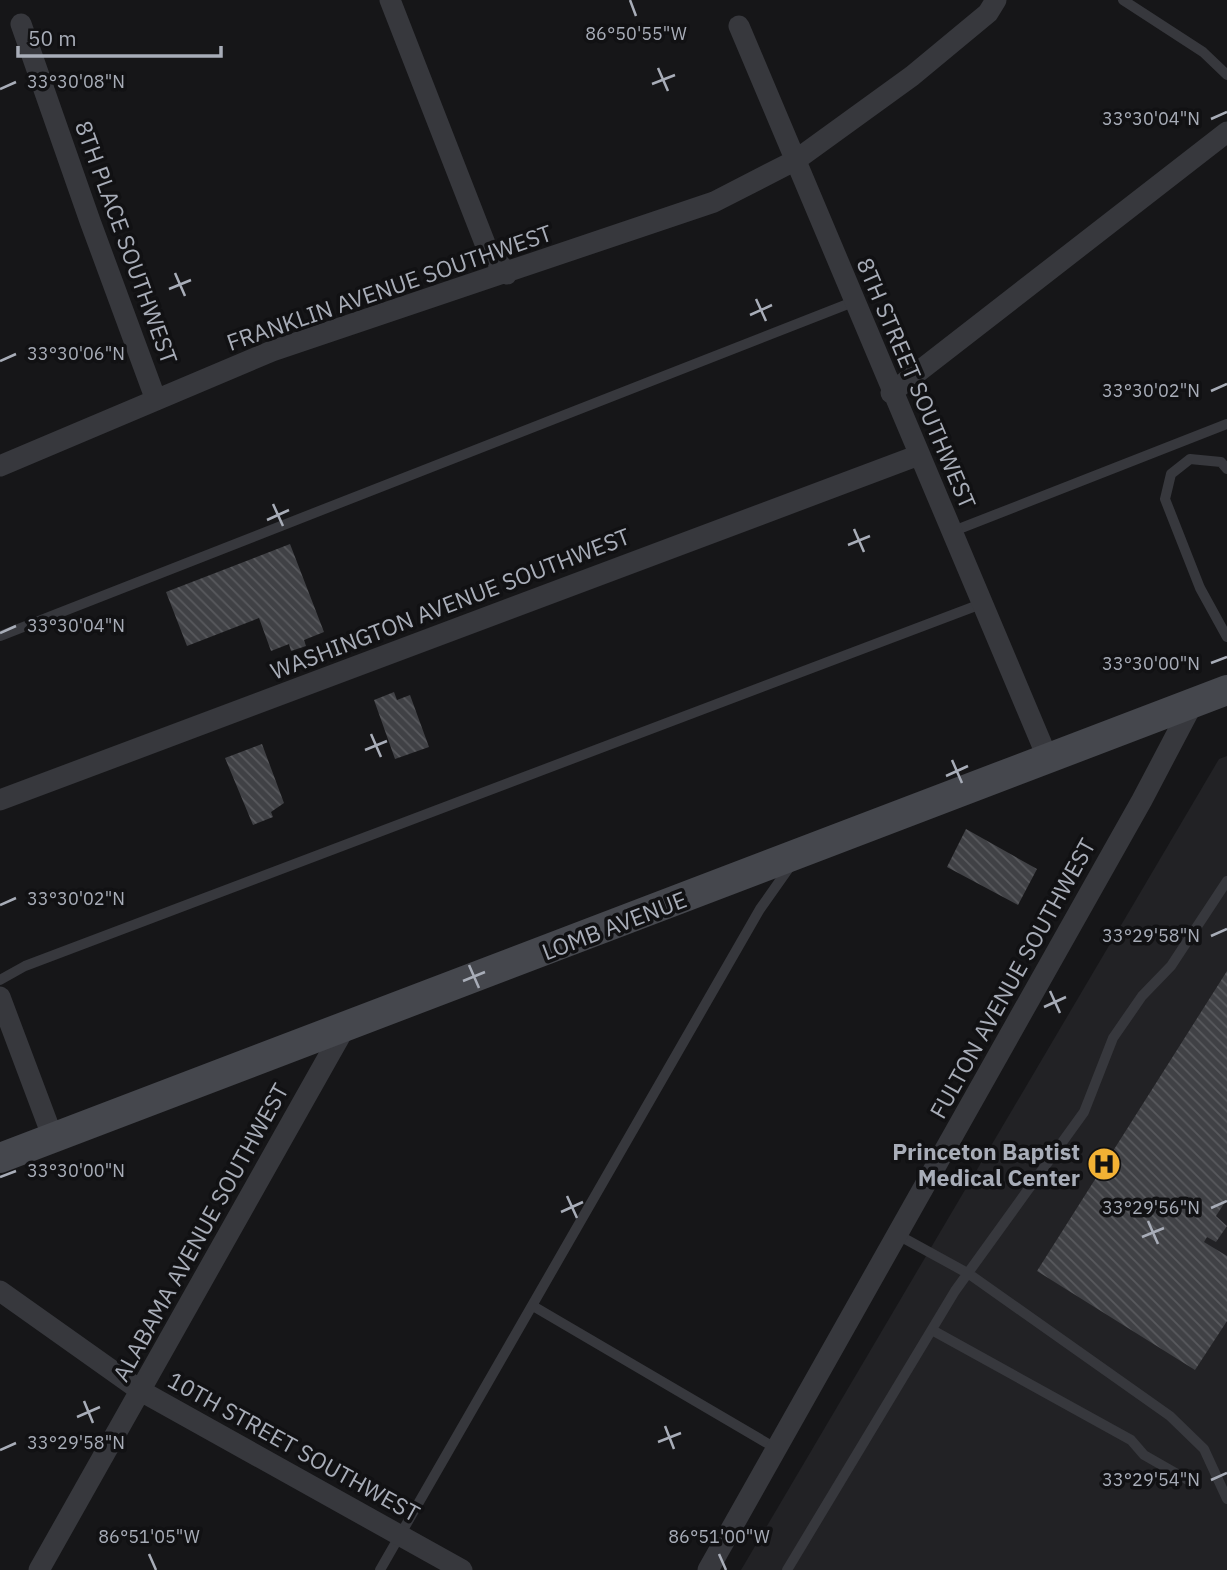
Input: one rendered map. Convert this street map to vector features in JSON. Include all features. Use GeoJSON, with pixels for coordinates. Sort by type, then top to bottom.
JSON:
{"type":"FeatureCollection","features":[{"type":"Feature","properties":{"kind":"main road","name":"LOMB AVENUE"},"geometry":{"type":"LineString","coordinates":[[0,1158],[1227,690]]}},
{"type":"Feature","properties":{"kind":"street"},"geometry":{"type":"LineString","coordinates":[[390,0],[486,246],[507,274]]}},
{"type":"Feature","properties":{"kind":"street"},"geometry":{"type":"LineString","coordinates":[[796,160],[912,76],[988,13],[996,0]]}},
{"type":"Feature","properties":{"kind":"street","name":"8TH PLACE SOUTHWEST"},"geometry":{"type":"LineString","coordinates":[[22,24],[156,400]]}},
{"type":"Feature","properties":{"kind":"street","name":"8TH STREET SOUTHWEST"},"geometry":{"type":"LineString","coordinates":[[739,26],[891,393],[1048,759]]}},
{"type":"Feature","properties":{"kind":"street"},"geometry":{"type":"LineString","coordinates":[[891,393],[1227,132]]}},
{"type":"Feature","properties":{"kind":"street","name":"FRANKLIN AVENUE SOUTHWEST"},"geometry":{"type":"LineString","coordinates":[[0,466],[272,351],[507,274],[714,202],[796,160]]}},
{"type":"Feature","properties":{"kind":"street","name":"WASHINGTON AVENUE SOUTHWEST"},"geometry":{"type":"LineString","coordinates":[[0,800],[919,455]]}},
{"type":"Feature","properties":{"kind":"street","name":"FULTON AVENUE SOUTHWEST"},"geometry":{"type":"LineString","coordinates":[[708,1570],[1142,800],[1193,703]]}},
{"type":"Feature","properties":{"kind":"street"},"geometry":{"type":"LineString","coordinates":[[0,997],[52,1139]]}},
{"type":"Feature","properties":{"kind":"street","name":"ALABAMA AVENUE SOUTHWEST"},"geometry":{"type":"LineString","coordinates":[[39,1570],[344,1029]]}},
{"type":"Feature","properties":{"kind":"street","name":"10TH STREET SOUTHWEST"},"geometry":{"type":"LineString","coordinates":[[0,1290],[141,1391],[462,1570]]}},
{"type":"Feature","properties":{"kind":"lane"},"geometry":{"type":"LineString","coordinates":[[1123,0],[1203,52],[1227,75]]}},
{"type":"Feature","properties":{"kind":"lane"},"geometry":{"type":"LineString","coordinates":[[0,636],[853,302]]}},
{"type":"Feature","properties":{"kind":"lane"},"geometry":{"type":"LineString","coordinates":[[951,532],[1227,424]]}},
{"type":"Feature","properties":{"kind":"lane"},"geometry":{"type":"LineString","coordinates":[[1227,469],[1221,462],[1191,460],[1171,474],[1165,499],[1200,588],[1227,636]]}},
{"type":"Feature","properties":{"kind":"lane"},"geometry":{"type":"LineString","coordinates":[[0,980],[25,966],[981,604]]}},
{"type":"Feature","properties":{"kind":"lane"},"geometry":{"type":"LineString","coordinates":[[380,1570],[760,909],[800,853]]}},
{"type":"Feature","properties":{"kind":"lane"},"geometry":{"type":"LineString","coordinates":[[787,1570],[932,1330],[1084,1112],[1113,1038],[1142,996],[1171,967],[1227,881]]}},
{"type":"Feature","properties":{"kind":"lane"},"geometry":{"type":"LineString","coordinates":[[898,1234],[970,1273],[1170,1416],[1204,1449],[1227,1499]]}},
{"type":"Feature","properties":{"kind":"lane"},"geometry":{"type":"LineString","coordinates":[[533,1306],[777,1449]]}},
{"type":"Feature","properties":{"kind":"lane"},"geometry":{"type":"LineString","coordinates":[[932,1330],[1131,1440],[1144,1455],[1193,1483]]}},
{"type":"Feature","properties":{"kind":"shaded area","name":"Princeton Baptist Medical Center"},"geometry":{"type":"Polygon","coordinates":[[[1227,756],[1227,1570],[741,1570],[1219,759],[1227,756]]]}},
{"type":"Feature","properties":{"kind":"building"},"geometry":{"type":"Polygon","coordinates":[[[290,544],[324,632],[304,640],[306,646],[291,651],[289,644],[271,651],[259,618],[187,646],[166,592],[290,544]]]}},
{"type":"Feature","properties":{"kind":"building"},"geometry":{"type":"Polygon","coordinates":[[[394,692],[397,700],[410,695],[429,747],[395,759],[374,700],[394,692]]]}},
{"type":"Feature","properties":{"kind":"building"},"geometry":{"type":"Polygon","coordinates":[[[262,744],[284,803],[271,812],[273,817],[253,825],[225,758],[262,744]]]}},
{"type":"Feature","properties":{"kind":"building"},"geometry":{"type":"Polygon","coordinates":[[[966,829],[1037,869],[1018,905],[947,867],[966,829]]]}},
{"type":"Feature","properties":{"kind":"building"},"geometry":{"type":"Polygon","coordinates":[[[1227,971],[1227,1199],[1216,1216],[1227,1226],[1216,1242],[1207,1237],[1204,1242],[1227,1256],[1227,1321],[1195,1370],[1037,1271],[1227,971]]]}},
{"type":"Feature","properties":{"kind":"place","name":"Princeton Baptist Medical Center"},"geometry":{"type":"Point","coordinates":[1104,1164]}}]}
